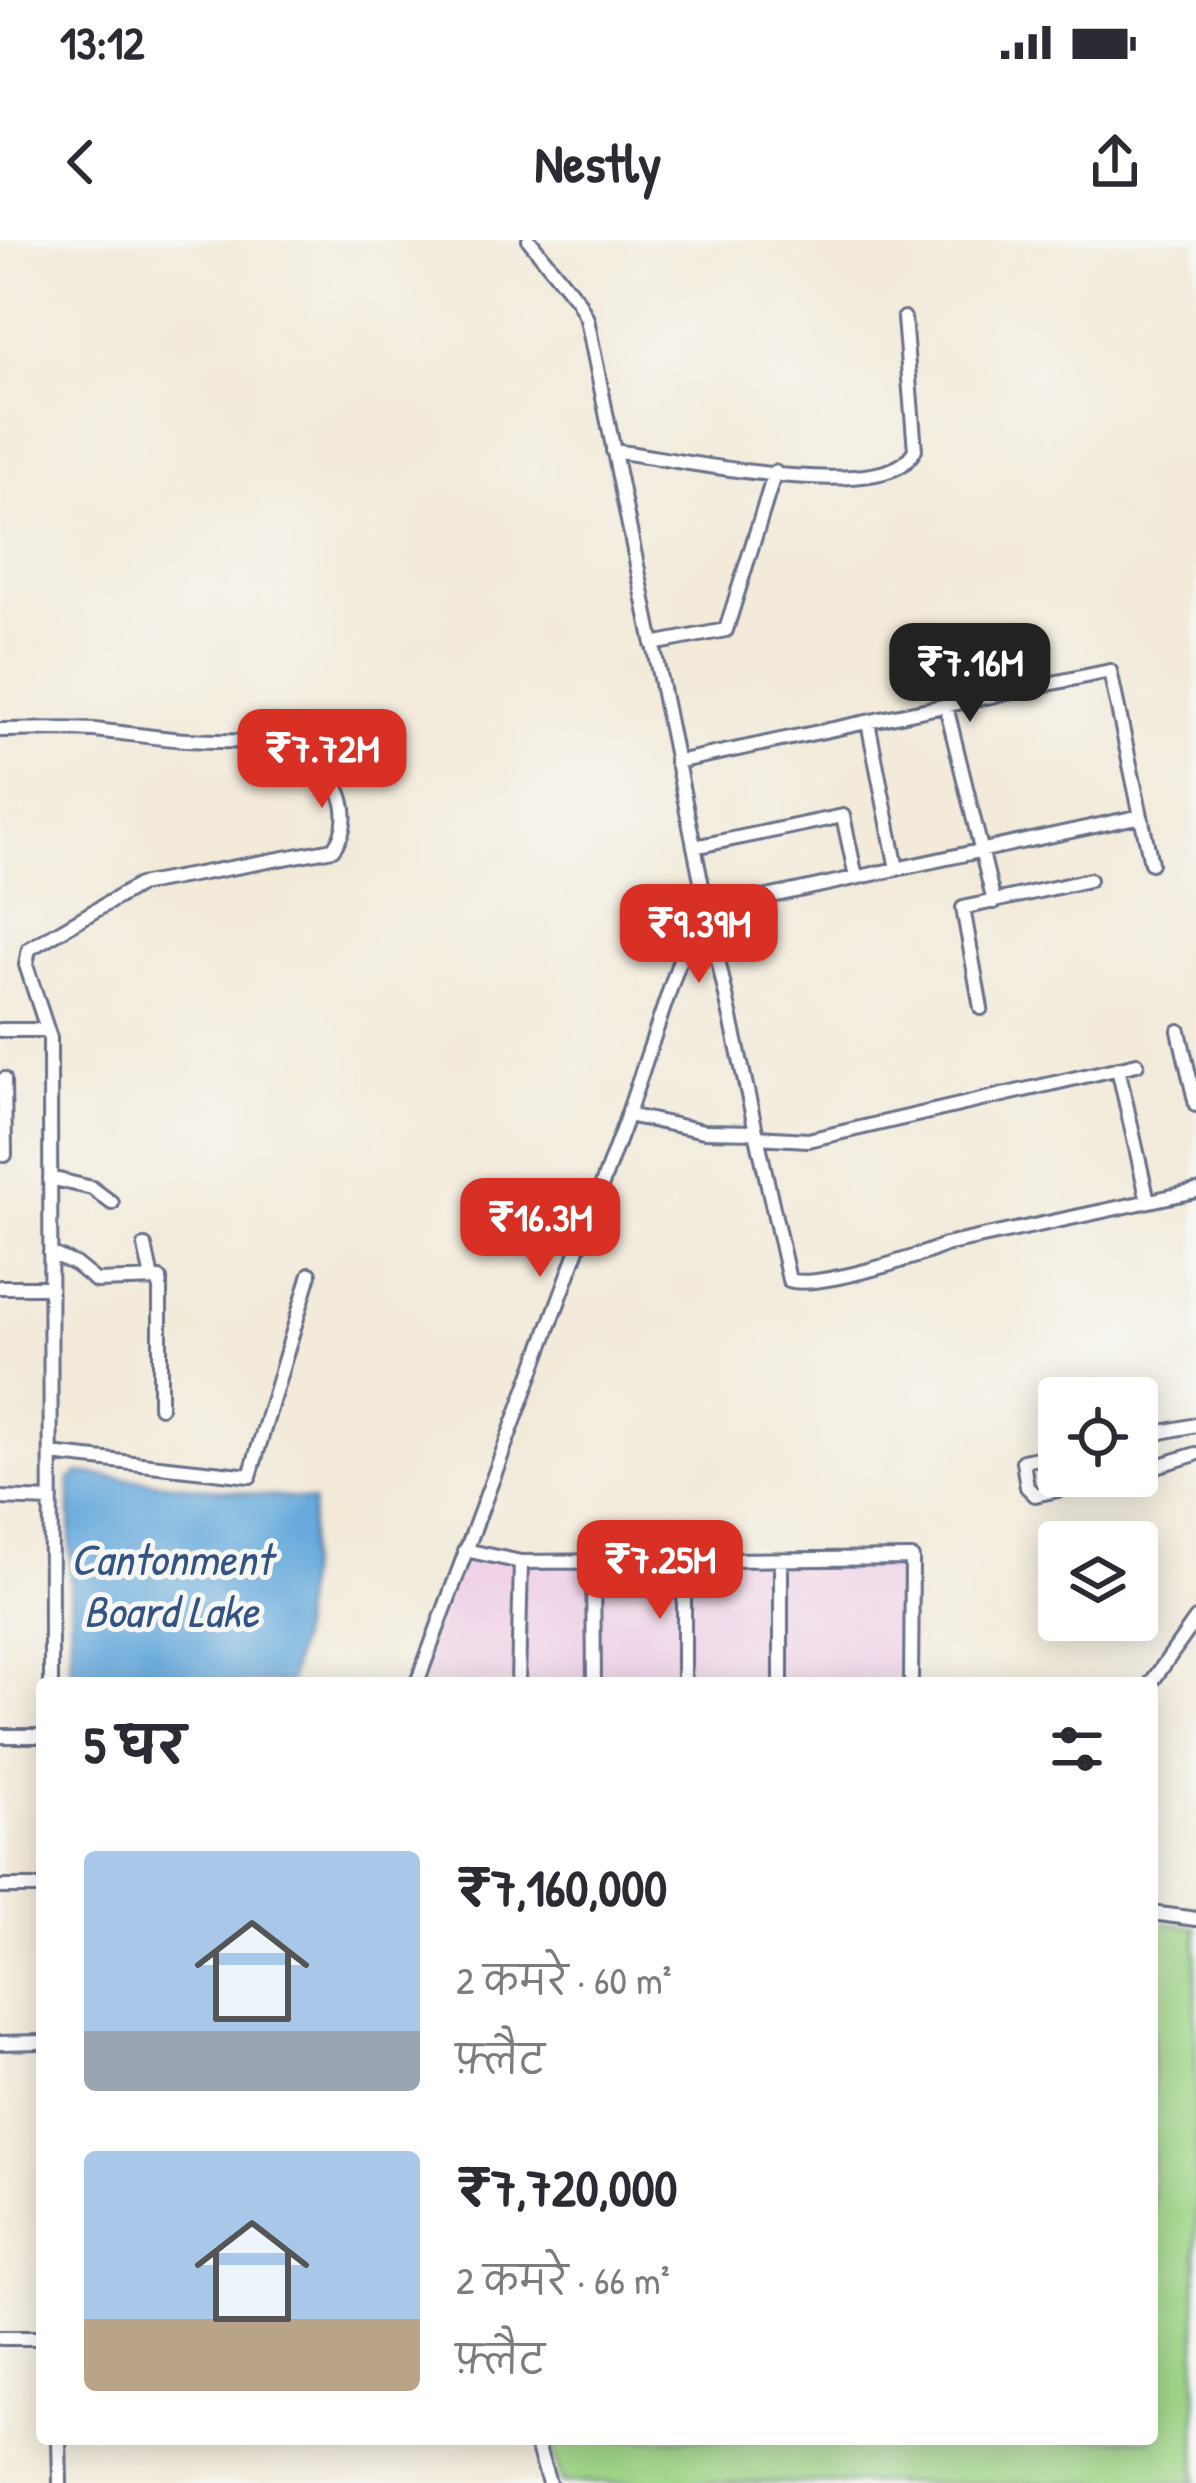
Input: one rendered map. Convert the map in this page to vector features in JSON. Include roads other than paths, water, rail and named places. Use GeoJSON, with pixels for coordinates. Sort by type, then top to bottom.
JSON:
{"type":"FeatureCollection","features":[{"type":"Feature","properties":{"kind":"street"},"geometry":{"type":"LineString","coordinates":[[537,242],[587,319],[706,910],[789,1280],[795,1283],[920,1257],[945,1245],[1196,1190]]}},
{"type":"Feature","properties":{"kind":"street"},"geometry":{"type":"LineString","coordinates":[[613,451],[827,479],[867,476],[904,464],[915,450],[904,318]]}},
{"type":"Feature","properties":{"kind":"street"},"geometry":{"type":"LineString","coordinates":[[652,644],[726,630],[776,472]]}},
{"type":"Feature","properties":{"kind":"street"},"geometry":{"type":"LineString","coordinates":[[676,762],[1110,671],[1151,863]]}},
{"type":"Feature","properties":{"kind":"street"},"geometry":{"type":"LineString","coordinates":[[946,706],[994,902]]}},
{"type":"Feature","properties":{"kind":"street"},"geometry":{"type":"LineString","coordinates":[[868,722],[897,869]]}},
{"type":"Feature","properties":{"kind":"street"},"geometry":{"type":"LineString","coordinates":[[0,730],[90,730],[284,746],[315,763],[344,798],[347,818],[342,838],[333,849],[139,886],[29,949],[26,965],[47,1030],[51,1677]]}},
{"type":"Feature","properties":{"kind":"street"},"geometry":{"type":"LineString","coordinates":[[694,847],[843,816],[856,878]]}},
{"type":"Feature","properties":{"kind":"street"},"geometry":{"type":"LineString","coordinates":[[419,1677],[627,1115],[693,921],[706,910],[1141,816]]}},
{"type":"Feature","properties":{"kind":"street"},"geometry":{"type":"LineString","coordinates":[[981,1008],[963,908],[1089,880]]}},
{"type":"Feature","properties":{"kind":"street"},"geometry":{"type":"LineString","coordinates":[[0,1030],[47,1030]]}},
{"type":"Feature","properties":{"kind":"street"},"geometry":{"type":"LineString","coordinates":[[1179,1030],[1196,1105]]}},
{"type":"Feature","properties":{"kind":"street"},"geometry":{"type":"LineString","coordinates":[[627,1115],[704,1131],[808,1140],[1137,1064]]}},
{"type":"Feature","properties":{"kind":"street"},"geometry":{"type":"LineString","coordinates":[[1118,1068],[1148,1201]]}},
{"type":"Feature","properties":{"kind":"street"},"geometry":{"type":"LineString","coordinates":[[4,1079],[5,1155]]}},
{"type":"Feature","properties":{"kind":"street"},"geometry":{"type":"LineString","coordinates":[[50,1178],[92,1188],[112,1203]]}},
{"type":"Feature","properties":{"kind":"street"},"geometry":{"type":"LineString","coordinates":[[145,1246],[152,1279]]}},
{"type":"Feature","properties":{"kind":"street"},"geometry":{"type":"LineString","coordinates":[[50,1253],[75,1264],[96,1281],[160,1279],[160,1407]]}},
{"type":"Feature","properties":{"kind":"street"},"geometry":{"type":"LineString","coordinates":[[51,1454],[250,1476],[310,1274]]}},
{"type":"Feature","properties":{"kind":"street"},"geometry":{"type":"LineString","coordinates":[[0,1287],[50,1287]]}},
{"type":"Feature","properties":{"kind":"street"},"geometry":{"type":"LineString","coordinates":[[1158,1433],[1196,1425]]}},
{"type":"Feature","properties":{"kind":"street"},"geometry":{"type":"LineString","coordinates":[[1158,1466],[1196,1454]]}},
{"type":"Feature","properties":{"kind":"street"},"geometry":{"type":"LineString","coordinates":[[1038,1459],[1023,1462],[1027,1487],[1038,1494]]}},
{"type":"Feature","properties":{"kind":"street"},"geometry":{"type":"LineString","coordinates":[[0,1498],[51,1500]]}},
{"type":"Feature","properties":{"kind":"street"},"geometry":{"type":"LineString","coordinates":[[465,1550],[521,1562],[912,1558],[911,1677]]}},
{"type":"Feature","properties":{"kind":"street"},"geometry":{"type":"LineString","coordinates":[[781,1677],[782,1560]]}},
{"type":"Feature","properties":{"kind":"street"},"geometry":{"type":"LineString","coordinates":[[684,1561],[684,1677]]}},
{"type":"Feature","properties":{"kind":"street"},"geometry":{"type":"LineString","coordinates":[[518,1677],[521,1562]]}},
{"type":"Feature","properties":{"kind":"street"},"geometry":{"type":"LineString","coordinates":[[593,1562],[594,1677]]}},
{"type":"Feature","properties":{"kind":"street"},"geometry":{"type":"LineString","coordinates":[[1155,1677],[1196,1619]]}},
{"type":"Feature","properties":{"kind":"street"},"geometry":{"type":"LineString","coordinates":[[0,1736],[36,1736]]}},
{"type":"Feature","properties":{"kind":"street"},"geometry":{"type":"LineString","coordinates":[[0,1887],[36,1887]]}},
{"type":"Feature","properties":{"kind":"street"},"geometry":{"type":"LineString","coordinates":[[1158,1914],[1196,1919]]}},
{"type":"Feature","properties":{"kind":"street"},"geometry":{"type":"LineString","coordinates":[[0,2043],[36,2042]]}},
{"type":"Feature","properties":{"kind":"street"},"geometry":{"type":"LineString","coordinates":[[0,2338],[36,2338]]}},
{"type":"Feature","properties":{"kind":"street"},"geometry":{"type":"LineString","coordinates":[[59,2445],[60,2483]]}},
{"type":"Feature","properties":{"kind":"street"},"geometry":{"type":"LineString","coordinates":[[537,2445],[549,2483]]}},
{"type":"Feature","properties":{"kind":"water","name":"Cantonment Board Lake"},"geometry":{"type":"Polygon","coordinates":[[[79,1473],[313,1501],[290,1677],[71,1677],[70,1479],[79,1473]]]}}]}
